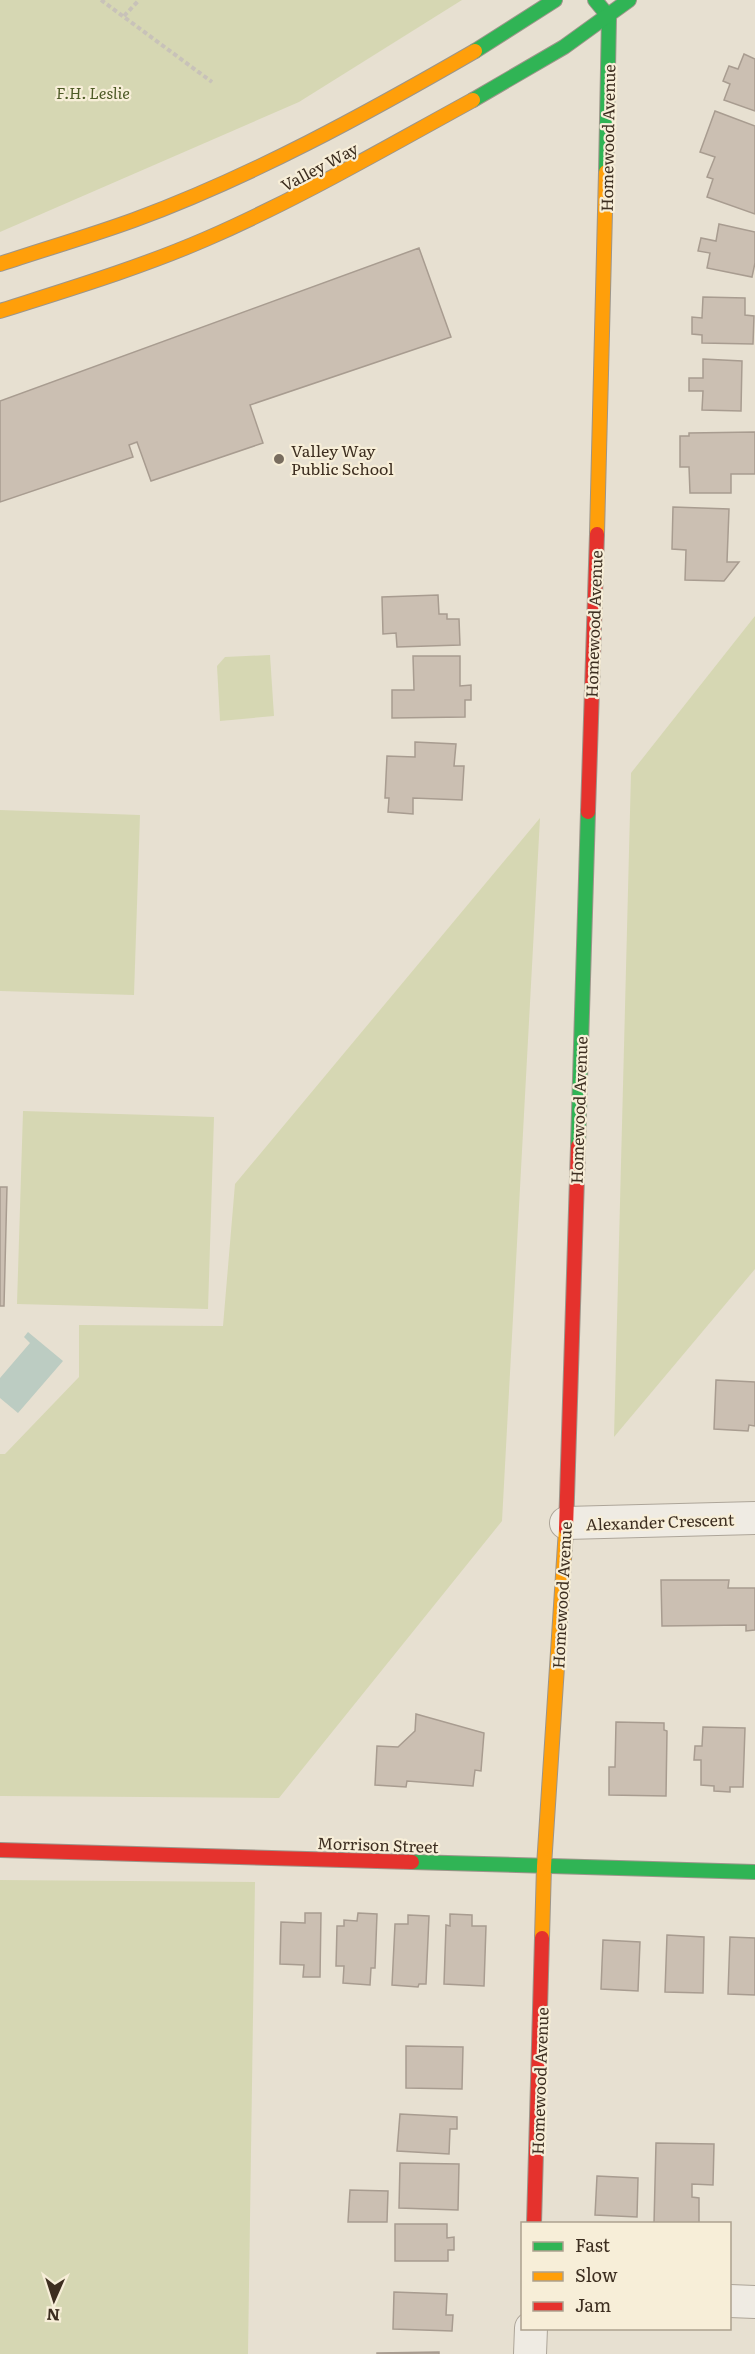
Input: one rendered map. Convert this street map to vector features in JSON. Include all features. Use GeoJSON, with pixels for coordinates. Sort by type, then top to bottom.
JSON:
{"type":"FeatureCollection","features":[{"type":"Feature","properties":{"kind":"street","name":"Valley Way"},"geometry":{"type":"LineString","coordinates":[[0,264],[134,220],[233,179],[368,113],[494,40],[555,0]]}},
{"type":"Feature","properties":{"kind":"street"},"geometry":{"type":"LineString","coordinates":[[595,0],[609,17]]}},
{"type":"Feature","properties":{"kind":"street","name":"Valley Way"},"geometry":{"type":"LineString","coordinates":[[0,310],[103,279],[196,244],[311,191],[518,75],[609,17],[629,0]]}},
{"type":"Feature","properties":{"kind":"street","name":"Homewood Avenue"},"geometry":{"type":"LineString","coordinates":[[534,2222],[544,1866],[566,1523],[601,393],[609,17]]}},
{"type":"Feature","properties":{"kind":"street","name":"Alexander Crescent"},"geometry":{"type":"LineString","coordinates":[[566,1523],[755,1518]]}},
{"type":"Feature","properties":{"kind":"street","name":"Morrison Street"},"geometry":{"type":"LineString","coordinates":[[0,1850],[755,1872]]}},
{"type":"Feature","properties":{"kind":"street"},"geometry":{"type":"LineString","coordinates":[[731,2301],[755,2302]]}},
{"type":"Feature","properties":{"kind":"street"},"geometry":{"type":"LineString","coordinates":[[531,2330],[531,2354]]}},
{"type":"Feature","properties":{"kind":"path"},"geometry":{"type":"LineString","coordinates":[[101,0],[212,82]]}},
{"type":"Feature","properties":{"kind":"path"},"geometry":{"type":"LineString","coordinates":[[124,16],[139,0]]}},
{"type":"Feature","properties":{"kind":"green space","name":"F.H. Leslie"},"geometry":{"type":"Polygon","coordinates":[[[0,0],[462,0],[299,102],[0,232],[0,0]]]}},
{"type":"Feature","properties":{"kind":"green space"},"geometry":{"type":"Polygon","coordinates":[[[755,616],[755,1269],[614,1437],[631,773],[755,616]]]}},
{"type":"Feature","properties":{"kind":"green space"},"geometry":{"type":"Polygon","coordinates":[[[270,655],[274,716],[220,721],[217,666],[225,657],[270,655]]]}},
{"type":"Feature","properties":{"kind":"green space"},"geometry":{"type":"Polygon","coordinates":[[[0,810],[140,815],[134,995],[0,991],[0,810]]]}},
{"type":"Feature","properties":{"kind":"green space"},"geometry":{"type":"Polygon","coordinates":[[[540,818],[502,1521],[279,1798],[0,1796],[0,1454],[5,1454],[79,1377],[79,1325],[223,1326],[235,1184],[540,818]]]}},
{"type":"Feature","properties":{"kind":"green space"},"geometry":{"type":"Polygon","coordinates":[[[23,1111],[214,1117],[208,1309],[17,1304],[23,1111]]]}},
{"type":"Feature","properties":{"kind":"green space"},"geometry":{"type":"Polygon","coordinates":[[[0,1880],[255,1882],[248,2354],[0,2354],[0,1880]]]}},
{"type":"Feature","properties":{"kind":"shaded area"},"geometry":{"type":"Polygon","coordinates":[[[28,1332],[63,1361],[18,1413],[0,1398],[0,1378],[30,1343],[24,1337],[28,1332]]]}},
{"type":"Feature","properties":{"kind":"building"},"geometry":{"type":"Polygon","coordinates":[[[744,54],[755,59],[755,111],[724,100],[730,84],[723,81],[729,66],[738,69],[744,54]]]}},
{"type":"Feature","properties":{"kind":"building"},"geometry":{"type":"Polygon","coordinates":[[[715,111],[755,126],[755,214],[707,197],[713,179],[707,177],[715,157],[700,152],[715,111]]]}},
{"type":"Feature","properties":{"kind":"building"},"geometry":{"type":"Polygon","coordinates":[[[719,224],[755,232],[755,263],[752,277],[707,268],[710,253],[698,251],[701,238],[716,241],[719,224]]]}},
{"type":"Feature","properties":{"kind":"building"},"geometry":{"type":"Polygon","coordinates":[[[419,248],[451,337],[250,405],[263,443],[151,481],[137,442],[129,445],[133,457],[0,502],[0,401],[419,248]]]}},
{"type":"Feature","properties":{"kind":"building"},"geometry":{"type":"Polygon","coordinates":[[[703,297],[745,298],[745,315],[754,316],[753,344],[702,343],[702,335],[692,334],[692,317],[702,318],[703,297]]]}},
{"type":"Feature","properties":{"kind":"building"},"geometry":{"type":"Polygon","coordinates":[[[703,359],[742,361],[741,411],[702,410],[703,391],[689,391],[689,378],[703,378],[703,359]]]}},
{"type":"Feature","properties":{"kind":"building"},"geometry":{"type":"Polygon","coordinates":[[[755,432],[755,474],[731,474],[731,493],[690,493],[689,467],[680,467],[680,436],[689,436],[689,433],[755,432]]]}},
{"type":"Feature","properties":{"kind":"building"},"geometry":{"type":"Polygon","coordinates":[[[673,507],[729,509],[727,562],[739,562],[724,581],[685,580],[686,550],[672,549],[673,507]]]}},
{"type":"Feature","properties":{"kind":"building"},"geometry":{"type":"Polygon","coordinates":[[[438,595],[439,614],[447,614],[447,619],[459,619],[460,645],[397,647],[396,633],[383,634],[382,597],[438,595]]]}},
{"type":"Feature","properties":{"kind":"building"},"geometry":{"type":"Polygon","coordinates":[[[413,656],[460,656],[460,686],[471,685],[471,700],[465,700],[465,717],[392,718],[392,690],[414,690],[413,656]]]}},
{"type":"Feature","properties":{"kind":"building"},"geometry":{"type":"Polygon","coordinates":[[[415,742],[456,744],[454,766],[464,766],[462,800],[413,798],[413,814],[388,812],[389,798],[385,798],[387,756],[415,757],[415,742]]]}},
{"type":"Feature","properties":{"kind":"building"},"geometry":{"type":"Polygon","coordinates":[[[0,1187],[7,1187],[4,1306],[0,1306],[0,1187]]]}},
{"type":"Feature","properties":{"kind":"building"},"geometry":{"type":"Polygon","coordinates":[[[716,1380],[755,1382],[755,1426],[749,1425],[748,1431],[714,1429],[716,1380]]]}},
{"type":"Feature","properties":{"kind":"building"},"geometry":{"type":"Polygon","coordinates":[[[661,1580],[729,1580],[728,1588],[755,1588],[755,1630],[746,1631],[746,1625],[662,1626],[661,1580]]]}},
{"type":"Feature","properties":{"kind":"building"},"geometry":{"type":"Polygon","coordinates":[[[416,1714],[484,1733],[481,1771],[475,1770],[473,1786],[407,1781],[406,1787],[375,1785],[377,1746],[398,1747],[415,1731],[416,1714]]]}},
{"type":"Feature","properties":{"kind":"building"},"geometry":{"type":"Polygon","coordinates":[[[616,1722],[664,1723],[664,1730],[667,1731],[666,1796],[609,1795],[609,1767],[615,1767],[616,1722]]]}},
{"type":"Feature","properties":{"kind":"building"},"geometry":{"type":"Polygon","coordinates":[[[703,1727],[745,1728],[743,1787],[730,1787],[730,1792],[714,1791],[714,1786],[701,1785],[701,1760],[694,1760],[695,1746],[702,1746],[703,1727]]]}},
{"type":"Feature","properties":{"kind":"building"},"geometry":{"type":"Polygon","coordinates":[[[305,1913],[321,1913],[320,1977],[303,1977],[304,1965],[280,1964],[281,1922],[305,1923],[305,1913]]]}},
{"type":"Feature","properties":{"kind":"building"},"geometry":{"type":"Polygon","coordinates":[[[358,1913],[377,1914],[375,1968],[371,1968],[370,1985],[343,1983],[344,1966],[336,1966],[337,1926],[344,1926],[344,1920],[357,1921],[358,1913]]]}},
{"type":"Feature","properties":{"kind":"building"},"geometry":{"type":"Polygon","coordinates":[[[450,1914],[472,1915],[472,1926],[486,1926],[484,1986],[444,1984],[446,1925],[450,1926],[450,1914]]]}},
{"type":"Feature","properties":{"kind":"building"},"geometry":{"type":"Polygon","coordinates":[[[408,1915],[429,1916],[426,1984],[419,1984],[418,1987],[392,1985],[395,1924],[408,1924],[408,1915]]]}},
{"type":"Feature","properties":{"kind":"building"},"geometry":{"type":"Polygon","coordinates":[[[667,1935],[704,1937],[703,1993],[665,1992],[667,1935]]]}},
{"type":"Feature","properties":{"kind":"building"},"geometry":{"type":"Polygon","coordinates":[[[730,1937],[755,1938],[755,1995],[728,1994],[730,1937]]]}},
{"type":"Feature","properties":{"kind":"building"},"geometry":{"type":"Polygon","coordinates":[[[603,1940],[640,1942],[638,1991],[601,1989],[603,1940]]]}},
{"type":"Feature","properties":{"kind":"building"},"geometry":{"type":"Polygon","coordinates":[[[406,2046],[463,2047],[462,2089],[406,2088],[406,2046]]]}},
{"type":"Feature","properties":{"kind":"building"},"geometry":{"type":"Polygon","coordinates":[[[400,2114],[457,2117],[457,2129],[450,2129],[449,2154],[397,2151],[400,2114]]]}},
{"type":"Feature","properties":{"kind":"building"},"geometry":{"type":"Polygon","coordinates":[[[656,2143],[714,2144],[713,2185],[692,2184],[692,2197],[699,2198],[699,2222],[654,2222],[656,2143]]]}},
{"type":"Feature","properties":{"kind":"building"},"geometry":{"type":"Polygon","coordinates":[[[400,2163],[459,2164],[458,2210],[399,2208],[400,2163]]]}},
{"type":"Feature","properties":{"kind":"building"},"geometry":{"type":"Polygon","coordinates":[[[597,2176],[638,2178],[637,2217],[595,2215],[597,2176]]]}},
{"type":"Feature","properties":{"kind":"building"},"geometry":{"type":"Polygon","coordinates":[[[350,2190],[388,2191],[387,2222],[348,2222],[350,2190]]]}},
{"type":"Feature","properties":{"kind":"building"},"geometry":{"type":"Polygon","coordinates":[[[395,2224],[447,2224],[447,2238],[454,2237],[454,2250],[448,2250],[448,2261],[395,2261],[395,2224]]]}},
{"type":"Feature","properties":{"kind":"building"},"geometry":{"type":"Polygon","coordinates":[[[394,2292],[447,2294],[446,2315],[453,2315],[452,2331],[393,2329],[394,2292]]]}},
{"type":"Feature","properties":{"kind":"building"},"geometry":{"type":"Polygon","coordinates":[[[439,2352],[439,2354],[377,2354],[377,2353],[439,2352]]]}},
{"type":"Feature","properties":{"kind":"traffic: fast"},"geometry":{"type":"LineString","coordinates":[[475,51],[555,0]]}},
{"type":"Feature","properties":{"kind":"traffic: fast"},"geometry":{"type":"LineString","coordinates":[[595,0],[609,17],[606,172]]}},
{"type":"Feature","properties":{"kind":"traffic: fast"},"geometry":{"type":"LineString","coordinates":[[473,100],[564,47],[629,0]]}},
{"type":"Feature","properties":{"kind":"traffic: fast"},"geometry":{"type":"LineString","coordinates":[[578,1146],[588,812]]}},
{"type":"Feature","properties":{"kind":"traffic: fast"},"geometry":{"type":"LineString","coordinates":[[412,1862],[755,1872]]}},
{"type":"Feature","properties":{"kind":"traffic: slow"},"geometry":{"type":"LineString","coordinates":[[0,264],[101,232],[222,184],[351,121],[475,51]]}},
{"type":"Feature","properties":{"kind":"traffic: slow"},"geometry":{"type":"LineString","coordinates":[[0,311],[130,269],[240,224],[374,155],[473,100]]}},
{"type":"Feature","properties":{"kind":"traffic: slow"},"geometry":{"type":"LineString","coordinates":[[597,534],[606,172]]}},
{"type":"Feature","properties":{"kind":"traffic: slow"},"geometry":{"type":"LineString","coordinates":[[542,1938],[544,1866],[566,1529]]}},
{"type":"Feature","properties":{"kind":"traffic: jam"},"geometry":{"type":"LineString","coordinates":[[588,812],[597,534]]}},
{"type":"Feature","properties":{"kind":"traffic: jam"},"geometry":{"type":"LineString","coordinates":[[566,1529],[578,1146]]}},
{"type":"Feature","properties":{"kind":"traffic: jam"},"geometry":{"type":"LineString","coordinates":[[0,1850],[412,1862]]}},
{"type":"Feature","properties":{"kind":"traffic: jam"},"geometry":{"type":"LineString","coordinates":[[534,2222],[542,1938]]}},
{"type":"Feature","properties":{"kind":"place","name":"Valley Way Public School"},"geometry":{"type":"Point","coordinates":[279,459]}}]}
